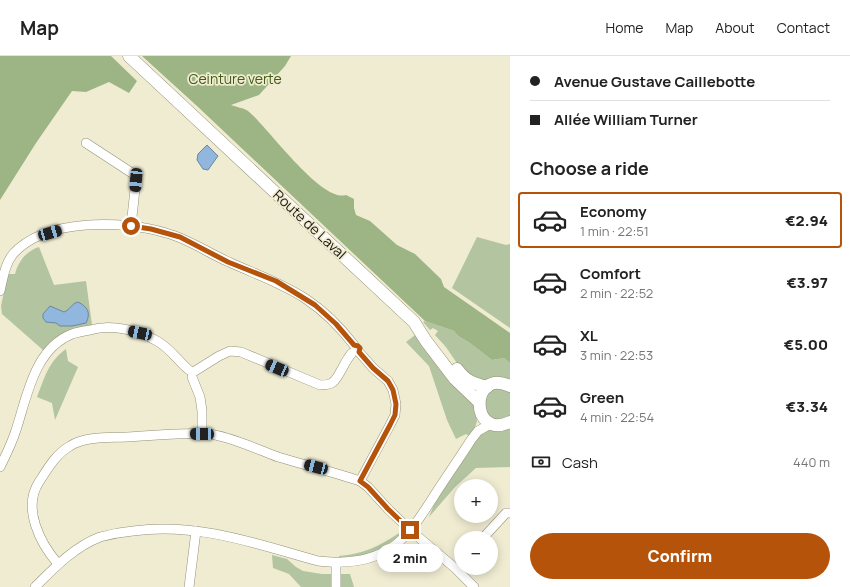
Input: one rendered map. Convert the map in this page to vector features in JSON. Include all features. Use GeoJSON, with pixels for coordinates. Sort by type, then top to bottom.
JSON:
{"type":"FeatureCollection","features":[{"type":"Feature","properties":{"kind":"main road","name":"Route de Laval"},"geometry":{"type":"LineString","coordinates":[[129,56],[414,322],[455,379],[479,402]]}},
{"type":"Feature","properties":{"kind":"main road"},"geometry":{"type":"LineString","coordinates":[[414,322],[425,330],[441,347],[464,377],[473,384],[487,387],[499,383],[510,386]]}},
{"type":"Feature","properties":{"kind":"main road"},"geometry":{"type":"LineString","coordinates":[[487,387],[481,395],[479,402],[479,409],[482,415],[492,424],[503,425],[510,422]]}},
{"type":"Feature","properties":{"kind":"street"},"geometry":{"type":"LineString","coordinates":[[86,143],[135,175],[136,180],[131,226]]}},
{"type":"Feature","properties":{"kind":"street"},"geometry":{"type":"LineString","coordinates":[[0,291],[7,263],[19,248],[36,238],[64,229],[99,224],[151,229],[180,237],[228,262],[276,281],[315,305],[336,324],[355,350],[388,381],[393,390],[396,404],[395,415],[360,481]]}},
{"type":"Feature","properties":{"kind":"street"},"geometry":{"type":"LineString","coordinates":[[0,467],[11,445],[37,368],[46,354],[55,345],[72,334],[95,328],[117,328],[140,333],[158,342],[175,355],[192,372],[200,397],[202,411],[202,434]]}},
{"type":"Feature","properties":{"kind":"street"},"geometry":{"type":"LineString","coordinates":[[192,372],[230,351],[241,352],[320,385],[327,385],[333,382],[348,357],[355,350]]}},
{"type":"Feature","properties":{"kind":"street"},"geometry":{"type":"LineString","coordinates":[[36,587],[58,564],[81,547],[100,538],[120,532],[160,528],[196,531],[228,536],[318,561],[336,563],[371,558],[394,546],[419,519],[478,431],[482,415]]}},
{"type":"Feature","properties":{"kind":"street"},"geometry":{"type":"LineString","coordinates":[[478,431],[492,424]]}},
{"type":"Feature","properties":{"kind":"street"},"geometry":{"type":"LineString","coordinates":[[58,564],[40,535],[34,521],[31,508],[33,491],[54,459],[62,451],[72,444],[87,440],[115,437],[202,434],[209,434],[228,439],[279,457],[360,481],[368,487],[410,530],[454,561]]}},
{"type":"Feature","properties":{"kind":"street"},"geometry":{"type":"LineString","coordinates":[[489,531],[506,513],[510,513]]}},
{"type":"Feature","properties":{"kind":"street"},"geometry":{"type":"LineString","coordinates":[[189,587],[196,531]]}},
{"type":"Feature","properties":{"kind":"street"},"geometry":{"type":"LineString","coordinates":[[336,563],[336,587]]}},
{"type":"Feature","properties":{"kind":"street"},"geometry":{"type":"LineString","coordinates":[[466,575],[474,587]]}},
{"type":"Feature","properties":{"kind":"green space"},"geometry":{"type":"Polygon","coordinates":[[[0,56],[111,56],[137,81],[129,93],[109,82],[86,92],[72,91],[36,143],[0,200],[0,56]]]}},
{"type":"Feature","properties":{"kind":"green space","name":"Ceinture verte"},"geometry":{"type":"Polygon","coordinates":[[[142,56],[291,56],[285,66],[259,95],[231,105],[248,111],[257,119],[295,162],[323,187],[335,194],[346,195],[354,199],[356,215],[370,221],[397,245],[415,254],[441,279],[444,287],[510,333],[510,363],[504,358],[492,360],[470,343],[458,336],[454,331],[425,321],[142,56]]]}},
{"type":"Feature","properties":{"kind":"green space"},"geometry":{"type":"Polygon","coordinates":[[[477,237],[506,245],[510,244],[510,328],[452,288],[477,237]]]}},
{"type":"Feature","properties":{"kind":"green space"},"geometry":{"type":"Polygon","coordinates":[[[39,247],[54,285],[86,281],[92,325],[59,338],[43,350],[2,314],[1,306],[8,274],[15,274],[18,265],[26,254],[39,247]]]}},
{"type":"Feature","properties":{"kind":"green space"},"geometry":{"type":"Polygon","coordinates":[[[425,321],[454,331],[458,336],[470,343],[492,360],[504,358],[510,363],[510,380],[499,378],[488,381],[480,381],[469,377],[435,335],[438,331],[433,328],[430,330],[423,322],[425,321]]]}},
{"type":"Feature","properties":{"kind":"green space"},"geometry":{"type":"Polygon","coordinates":[[[415,335],[422,346],[474,405],[477,421],[474,431],[469,436],[466,434],[456,439],[447,420],[429,366],[406,342],[415,335]]]}},
{"type":"Feature","properties":{"kind":"green space"},"geometry":{"type":"Polygon","coordinates":[[[66,349],[68,361],[78,367],[55,420],[52,403],[37,397],[51,365],[66,349]]]}},
{"type":"Feature","properties":{"kind":"green space"},"geometry":{"type":"Polygon","coordinates":[[[495,388],[510,390],[510,417],[496,419],[484,410],[486,394],[495,388]]]}},
{"type":"Feature","properties":{"kind":"green space"},"geometry":{"type":"Polygon","coordinates":[[[491,428],[497,430],[510,429],[510,467],[476,468],[464,479],[454,479],[454,488],[429,517],[435,502],[477,438],[484,431],[491,428]]]}},
{"type":"Feature","properties":{"kind":"green space"},"geometry":{"type":"Polygon","coordinates":[[[399,533],[400,534],[393,540],[379,549],[364,555],[339,559],[339,556],[356,554],[370,549],[399,533]]]}},
{"type":"Feature","properties":{"kind":"green space"},"geometry":{"type":"Polygon","coordinates":[[[272,555],[287,559],[303,571],[322,574],[350,574],[354,587],[301,587],[289,574],[273,568],[272,555]]]}},
{"type":"Feature","properties":{"kind":"water"},"geometry":{"type":"Polygon","coordinates":[[[207,145],[218,156],[208,170],[203,169],[197,160],[198,154],[207,145]]]}},
{"type":"Feature","properties":{"kind":"water"},"geometry":{"type":"Polygon","coordinates":[[[78,302],[88,311],[86,323],[72,326],[60,326],[56,323],[46,322],[43,318],[43,314],[50,306],[64,312],[78,302]]]}},
{"type":"Feature","properties":{"kind":"route"},"geometry":{"type":"LineString","coordinates":[[131,226],[166,232],[180,237],[228,262],[276,281],[315,305],[336,324],[354,345],[357,345],[360,348],[359,352],[373,368],[388,381],[393,390],[396,404],[395,415],[360,481],[368,487],[410,530]]}}]}
